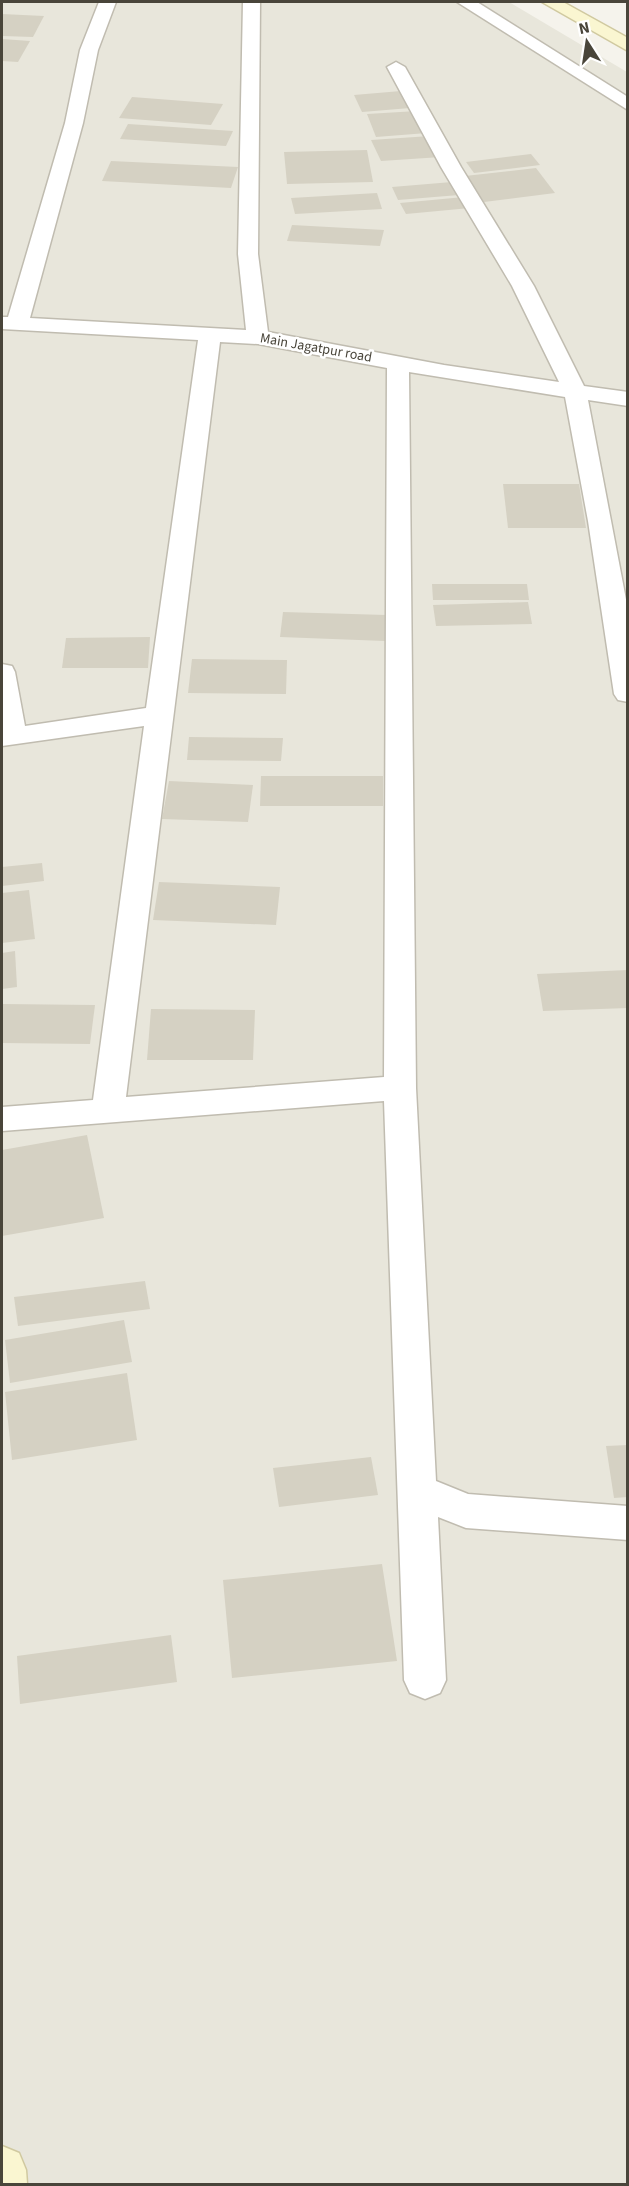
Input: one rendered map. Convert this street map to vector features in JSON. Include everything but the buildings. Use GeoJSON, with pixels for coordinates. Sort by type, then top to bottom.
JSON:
{"type":"FeatureCollection","features":[{"type":"Feature","properties":{"kind":"street"},"geometry":{"type":"LineString","coordinates":[[10,324],[74,123],[88,50],[107,2]]}},
{"type":"Feature","properties":{"kind":"street"},"geometry":{"type":"LineString","coordinates":[[252,2],[248,254],[258,338]]}},
{"type":"Feature","properties":{"kind":"street"},"geometry":{"type":"LineString","coordinates":[[466,2],[627,105]]}},
{"type":"Feature","properties":{"kind":"street"},"geometry":{"type":"LineString","coordinates":[[551,2],[627,46]]}},
{"type":"Feature","properties":{"kind":"street"},"geometry":{"type":"LineString","coordinates":[[396,67],[451,167],[523,286],[575,391],[600,521],[627,694]]}},
{"type":"Feature","properties":{"kind":"street","name":"Main Jagatpur road"},"geometry":{"type":"LineString","coordinates":[[10,324],[258,338],[398,363],[627,399]]}},
{"type":"Feature","properties":{"kind":"street"},"geometry":{"type":"LineString","coordinates":[[108,1110],[210,334]]}},
{"type":"Feature","properties":{"kind":"street"},"geometry":{"type":"LineString","coordinates":[[398,363],[400,1088],[425,1680]]}},
{"type":"Feature","properties":{"kind":"street"},"geometry":{"type":"LineString","coordinates":[[2,672],[7,737],[159,715]]}},
{"type":"Feature","properties":{"kind":"street"},"geometry":{"type":"LineString","coordinates":[[2,1119],[400,1088]]}},
{"type":"Feature","properties":{"kind":"street"},"geometry":{"type":"LineString","coordinates":[[417,1491],[465,1511],[627,1523]]}},
{"type":"Feature","properties":{"kind":"street"},"geometry":{"type":"LineString","coordinates":[[2,2170],[3,2184]]}},
{"type":"Feature","properties":{"kind":"shaded area"},"geometry":{"type":"Polygon","coordinates":[[[2,2],[509,2],[627,72],[627,2184],[2,2184],[2,2]]]}}]}
